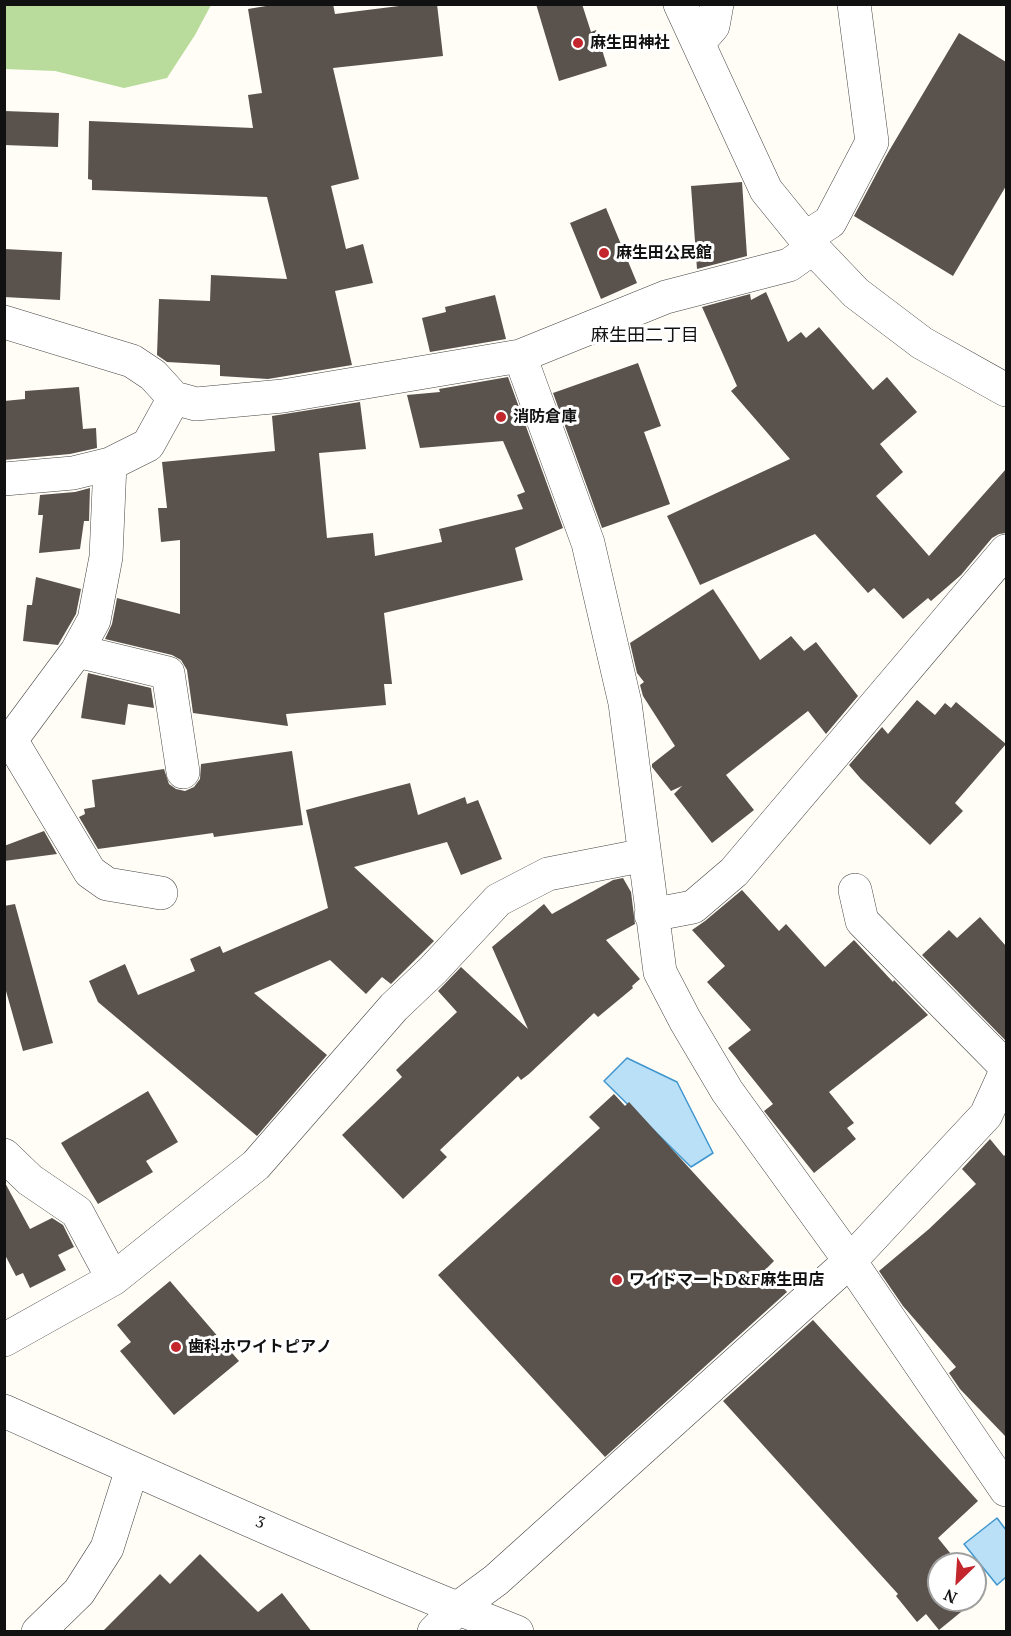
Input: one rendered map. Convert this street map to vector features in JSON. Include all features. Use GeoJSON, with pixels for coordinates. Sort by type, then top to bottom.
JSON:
{"type":"FeatureCollection","features":[{"type":"Feature","properties":{"kind":"street"},"geometry":{"type":"LineString","coordinates":[[680,4],[766,190],[809,243],[856,292],[922,343],[1006,390]]}},
{"type":"Feature","properties":{"kind":"street"},"geometry":{"type":"LineString","coordinates":[[698,43],[713,26],[717,4]]}},
{"type":"Feature","properties":{"kind":"street"},"geometry":{"type":"LineString","coordinates":[[4,322],[132,361],[153,375],[174,398],[196,404],[283,396],[520,356],[666,297],[789,265],[830,222],[872,142],[854,4]]}},
{"type":"Feature","properties":{"kind":"street"},"geometry":{"type":"LineString","coordinates":[[520,356],[588,543],[625,703],[660,972],[685,1020],[728,1091],[850,1261],[1006,1490]]}},
{"type":"Feature","properties":{"kind":"street"},"geometry":{"type":"LineString","coordinates":[[4,479],[73,473],[110,464],[148,445],[174,398]]}},
{"type":"Feature","properties":{"kind":"street"},"geometry":{"type":"LineString","coordinates":[[110,464],[104,568],[94,620],[77,651],[8,743],[90,872],[107,884],[161,893]]}},
{"type":"Feature","properties":{"kind":"street"},"geometry":{"type":"LineString","coordinates":[[651,915],[693,908],[734,872],[1006,551]]}},
{"type":"Feature","properties":{"kind":"street"},"geometry":{"type":"LineString","coordinates":[[77,651],[168,673],[183,772]]}},
{"type":"Feature","properties":{"kind":"street"},"geometry":{"type":"LineString","coordinates":[[4,1340],[113,1279],[256,1165],[394,1007],[433,970],[498,900],[548,874],[645,855]]}},
{"type":"Feature","properties":{"kind":"street"},"geometry":{"type":"LineString","coordinates":[[434,1632],[458,1608],[496,1580],[850,1261],[986,1115],[1006,1069],[862,921],[855,890]]}},
{"type":"Feature","properties":{"kind":"street"},"geometry":{"type":"LineString","coordinates":[[4,1155],[30,1180],[77,1212],[113,1279]]}},
{"type":"Feature","properties":{"kind":"street","name":"3"},"geometry":{"type":"LineString","coordinates":[[4,1412],[132,1469],[517,1632]]}},
{"type":"Feature","properties":{"kind":"street"},"geometry":{"type":"LineString","coordinates":[[38,1632],[79,1592],[107,1548],[132,1469]]}},
{"type":"Feature","properties":{"kind":"green space"},"geometry":{"type":"Polygon","coordinates":[[[5,4],[211,5],[167,78],[124,88],[55,71],[5,69],[5,4]]]}},
{"type":"Feature","properties":{"kind":"water"},"geometry":{"type":"Polygon","coordinates":[[[627,1058],[677,1082],[713,1153],[691,1167],[604,1081],[627,1058]]]}},
{"type":"Feature","properties":{"kind":"water"},"geometry":{"type":"Polygon","coordinates":[[[997,1518],[1006,1530],[1006,1577],[997,1585],[987,1573],[987,1552],[970,1552],[964,1544],[997,1518]]]}},
{"type":"Feature","properties":{"kind":"building"},"geometry":{"type":"Polygon","coordinates":[[[278,4],[333,4],[335,14],[415,4],[437,4],[443,56],[333,68],[359,179],[331,186],[346,249],[363,244],[373,283],[335,291],[352,365],[268,379],[220,376],[220,365],[167,362],[157,355],[159,299],[210,301],[211,275],[287,279],[267,197],[92,190],[92,180],[88,179],[89,121],[253,128],[248,95],[262,93],[248,9],[278,4]]]}},
{"type":"Feature","properties":{"kind":"building","name":"麻生田神社"},"geometry":{"type":"Polygon","coordinates":[[[536,4],[582,4],[591,32],[596,30],[607,66],[559,81],[536,4]]]}},
{"type":"Feature","properties":{"kind":"building"},"geometry":{"type":"Polygon","coordinates":[[[959,33],[1006,62],[1006,186],[953,276],[854,216],[886,156],[959,33]]]}},
{"type":"Feature","properties":{"kind":"building"},"geometry":{"type":"Polygon","coordinates":[[[4,111],[59,113],[58,147],[4,145],[4,111]]]}},
{"type":"Feature","properties":{"kind":"building"},"geometry":{"type":"Polygon","coordinates":[[[742,182],[747,256],[697,269],[691,186],[742,182]]]}},
{"type":"Feature","properties":{"kind":"building","name":"麻生田公民館"},"geometry":{"type":"Polygon","coordinates":[[[606,208],[637,283],[601,299],[570,223],[606,208]]]}},
{"type":"Feature","properties":{"kind":"building"},"geometry":{"type":"Polygon","coordinates":[[[4,249],[62,252],[60,300],[4,297],[4,249]]]}},
{"type":"Feature","properties":{"kind":"building"},"geometry":{"type":"Polygon","coordinates":[[[766,292],[788,342],[801,332],[806,338],[819,327],[873,390],[887,377],[917,412],[880,444],[903,472],[876,496],[929,556],[1006,469],[1006,533],[992,538],[961,575],[931,601],[928,598],[903,619],[874,588],[868,593],[815,534],[700,585],[667,516],[790,459],[731,391],[737,386],[702,307],[750,294],[751,300],[766,292]]]}},
{"type":"Feature","properties":{"kind":"building"},"geometry":{"type":"Polygon","coordinates":[[[495,295],[506,339],[430,352],[422,318],[446,312],[445,307],[495,295]]]}},
{"type":"Feature","properties":{"kind":"building"},"geometry":{"type":"Polygon","coordinates":[[[638,363],[661,426],[644,432],[670,504],[602,528],[553,393],[638,363]]]}},
{"type":"Feature","properties":{"kind":"building"},"geometry":{"type":"Polygon","coordinates":[[[508,377],[563,528],[515,548],[523,580],[384,613],[392,684],[384,684],[386,705],[286,714],[288,726],[193,713],[187,670],[181,660],[172,655],[105,639],[112,624],[117,598],[180,614],[180,540],[161,542],[158,508],[167,508],[162,462],[275,451],[272,416],[360,402],[366,449],[319,453],[327,538],[373,533],[375,556],[442,542],[439,529],[523,509],[517,495],[525,492],[503,441],[420,448],[407,395],[440,392],[439,389],[508,377]]]}},
{"type":"Feature","properties":{"kind":"building"},"geometry":{"type":"Polygon","coordinates":[[[79,387],[83,429],[96,428],[97,448],[70,454],[4,460],[4,401],[25,399],[25,391],[79,387]]]}},
{"type":"Feature","properties":{"kind":"building"},"geometry":{"type":"Polygon","coordinates":[[[90,488],[89,521],[84,521],[80,549],[39,553],[43,515],[38,515],[40,495],[75,492],[90,488]]]}},
{"type":"Feature","properties":{"kind":"building"},"geometry":{"type":"Polygon","coordinates":[[[36,577],[81,589],[76,614],[58,645],[23,641],[27,605],[32,605],[36,577]]]}},
{"type":"Feature","properties":{"kind":"building"},"geometry":{"type":"Polygon","coordinates":[[[713,589],[760,660],[791,636],[804,651],[816,642],[858,696],[826,734],[808,711],[726,775],[754,810],[712,843],[674,794],[682,786],[671,791],[652,767],[652,764],[675,746],[643,696],[640,685],[644,682],[637,673],[630,643],[713,589]]]}},
{"type":"Feature","properties":{"kind":"building"},"geometry":{"type":"Polygon","coordinates":[[[88,673],[151,688],[154,708],[128,704],[125,725],[81,718],[88,673]]]}},
{"type":"Feature","properties":{"kind":"building"},"geometry":{"type":"Polygon","coordinates":[[[917,700],[935,715],[945,703],[951,708],[956,702],[1006,744],[955,803],[963,811],[930,845],[849,765],[882,727],[888,734],[917,700]]]}},
{"type":"Feature","properties":{"kind":"building"},"geometry":{"type":"Polygon","coordinates":[[[292,751],[303,825],[214,837],[213,833],[98,849],[79,817],[85,814],[84,809],[95,807],[92,780],[164,769],[169,784],[185,791],[194,787],[200,779],[201,764],[292,751]]]}},
{"type":"Feature","properties":{"kind":"building"},"geometry":{"type":"Polygon","coordinates":[[[410,783],[418,815],[465,797],[467,804],[478,800],[502,859],[461,875],[447,842],[354,867],[434,941],[391,984],[382,977],[366,994],[330,960],[254,993],[327,1055],[257,1136],[98,1002],[89,981],[125,964],[138,995],[195,971],[190,959],[220,946],[223,953],[328,908],[306,810],[410,783]]]}},
{"type":"Feature","properties":{"kind":"building"},"geometry":{"type":"Polygon","coordinates":[[[44,831],[57,854],[4,861],[4,846],[44,831]]]}},
{"type":"Feature","properties":{"kind":"building"},"geometry":{"type":"Polygon","coordinates":[[[623,878],[631,892],[635,924],[606,940],[640,979],[632,986],[633,988],[598,1017],[594,1013],[529,1074],[521,1080],[518,1076],[440,1150],[447,1157],[403,1199],[342,1135],[402,1077],[396,1070],[457,1012],[438,991],[461,967],[528,1029],[492,947],[544,904],[552,914],[613,880],[623,878]]]}},
{"type":"Feature","properties":{"kind":"building"},"geometry":{"type":"Polygon","coordinates":[[[742,890],[779,931],[786,924],[825,967],[854,940],[928,1015],[829,1092],[854,1123],[847,1128],[856,1139],[814,1173],[764,1111],[773,1104],[728,1048],[751,1030],[707,982],[725,966],[692,930],[742,890]]]}},
{"type":"Feature","properties":{"kind":"building"},"geometry":{"type":"Polygon","coordinates":[[[15,904],[53,1043],[23,1051],[4,984],[4,906],[15,904]]]}},
{"type":"Feature","properties":{"kind":"building"},"geometry":{"type":"Polygon","coordinates":[[[980,917],[1006,946],[1006,1041],[922,955],[949,930],[957,938],[980,917]]]}},
{"type":"Feature","properties":{"kind":"building"},"geometry":{"type":"Polygon","coordinates":[[[148,1091],[178,1142],[146,1161],[153,1172],[98,1204],[61,1143],[148,1091]]]}},
{"type":"Feature","properties":{"kind":"building","name":"ワイドマートD&F麻生田店"},"geometry":{"type":"Polygon","coordinates":[[[614,1094],[625,1106],[629,1102],[774,1261],[766,1269],[787,1292],[605,1457],[438,1275],[600,1128],[589,1117],[614,1094]]]}},
{"type":"Feature","properties":{"kind":"building"},"geometry":{"type":"Polygon","coordinates":[[[990,1139],[1004,1156],[1006,1154],[1006,1437],[960,1389],[949,1373],[956,1367],[903,1306],[879,1271],[929,1229],[976,1184],[962,1169],[990,1139]]]}},
{"type":"Feature","properties":{"kind":"building"},"geometry":{"type":"Polygon","coordinates":[[[4,1181],[30,1229],[52,1218],[63,1225],[74,1247],[58,1255],[66,1270],[30,1288],[23,1273],[16,1276],[4,1253],[4,1181]]]}},
{"type":"Feature","properties":{"kind":"building","name":"歯科ホワイトピアノ"},"geometry":{"type":"Polygon","coordinates":[[[170,1281],[239,1361],[174,1415],[120,1351],[131,1342],[117,1325],[170,1281]]]}},
{"type":"Feature","properties":{"kind":"building"},"geometry":{"type":"Polygon","coordinates":[[[813,1320],[978,1501],[938,1538],[949,1552],[927,1552],[927,1612],[961,1612],[939,1630],[926,1614],[917,1622],[896,1596],[898,1594],[723,1401],[813,1320]]]}},
{"type":"Feature","properties":{"kind":"building"},"geometry":{"type":"Polygon","coordinates":[[[200,1554],[258,1612],[282,1593],[312,1632],[102,1632],[160,1574],[170,1584],[200,1554]]]}},
{"type":"Feature","properties":{"kind":"place","name":"麻生田神社"},"geometry":{"type":"Point","coordinates":[578,43]}},
{"type":"Feature","properties":{"kind":"place","name":"麻生田公民館"},"geometry":{"type":"Point","coordinates":[604,253]}},
{"type":"Feature","properties":{"kind":"place","name":"消防倉庫"},"geometry":{"type":"Point","coordinates":[501,417]}},
{"type":"Feature","properties":{"kind":"place","name":"ワイドマートD&F麻生田店"},"geometry":{"type":"Point","coordinates":[617,1280]}},
{"type":"Feature","properties":{"kind":"place","name":"歯科ホワイトピアノ"},"geometry":{"type":"Point","coordinates":[176,1347]}},
{"type":"Feature","properties":{"kind":"district","name":"麻生田二丁目"},"geometry":{"type":"Point","coordinates":[645,336]}}]}
